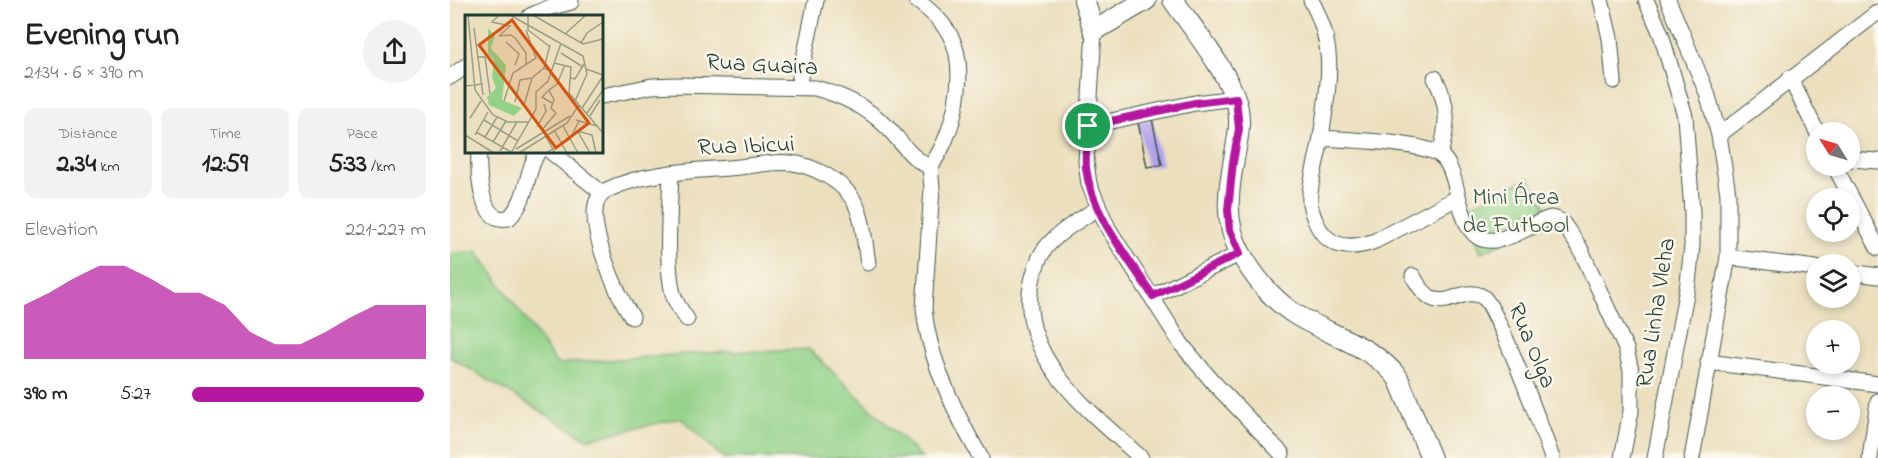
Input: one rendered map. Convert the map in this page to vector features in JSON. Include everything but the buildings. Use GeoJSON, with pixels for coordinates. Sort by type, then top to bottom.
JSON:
{"type":"FeatureCollection","features":[{"type":"Feature","properties":{"kind":"main road"},"geometry":{"type":"LineString","coordinates":[[1084,0],[1094,31],[1146,0]]}},
{"type":"Feature","properties":{"kind":"main road"},"geometry":{"type":"LineString","coordinates":[[1173,0],[1226,77],[1236,98],[1239,129],[1228,210],[1230,230],[1240,253],[1265,286],[1296,315],[1373,354],[1391,369],[1398,378],[1431,458]]}},
{"type":"Feature","properties":{"kind":"street"},"geometry":{"type":"LineString","coordinates":[[798,87],[816,0]]}},
{"type":"Feature","properties":{"kind":"street"},"geometry":{"type":"LineString","coordinates":[[916,0],[939,20],[950,34],[957,53],[959,72],[957,96],[949,134],[930,167],[932,188],[924,308],[926,324],[944,381],[970,440],[981,458]]}},
{"type":"Feature","properties":{"kind":"street"},"geometry":{"type":"LineString","coordinates":[[1311,0],[1329,46],[1330,70],[1321,138],[1310,194],[1311,209],[1323,235],[1332,243],[1346,247],[1361,246],[1458,198]]}},
{"type":"Feature","properties":{"kind":"street"},"geometry":{"type":"LineString","coordinates":[[1601,0],[1610,38],[1614,81]]}},
{"type":"Feature","properties":{"kind":"street","name":"Rua Linha Vleha"},"geometry":{"type":"LineString","coordinates":[[1646,0],[1661,34],[1685,116],[1692,212],[1692,246],[1688,283],[1655,458]]}},
{"type":"Feature","properties":{"kind":"street"},"geometry":{"type":"LineString","coordinates":[[1668,0],[1707,93],[1719,135],[1728,194],[1728,256],[1692,458]]}},
{"type":"Feature","properties":{"kind":"street"},"geometry":{"type":"LineString","coordinates":[[532,15],[571,2]]}},
{"type":"Feature","properties":{"kind":"street"},"geometry":{"type":"LineString","coordinates":[[1719,135],[1878,12]]}},
{"type":"Feature","properties":{"kind":"street"},"geometry":{"type":"LineString","coordinates":[[1094,31],[1087,171],[1098,208],[1108,228],[1182,345],[1238,410],[1282,454]]}},
{"type":"Feature","properties":{"kind":"street"},"geometry":{"type":"LineString","coordinates":[[450,77],[465,67]]}},
{"type":"Feature","properties":{"kind":"street"},"geometry":{"type":"LineString","coordinates":[[1435,78],[1446,106],[1447,120],[1440,155]]}},
{"type":"Feature","properties":{"kind":"street"},"geometry":{"type":"LineString","coordinates":[[1790,78],[1812,122]]}},
{"type":"Feature","properties":{"kind":"street","name":"Rua Guaira"},"geometry":{"type":"LineString","coordinates":[[603,96],[652,86],[675,85],[815,88],[836,93],[854,102],[886,126],[913,157],[930,167]]}},
{"type":"Feature","properties":{"kind":"street"},"geometry":{"type":"LineString","coordinates":[[1088,126],[1195,103],[1236,98]]}},
{"type":"Feature","properties":{"kind":"street"},"geometry":{"type":"LineString","coordinates":[[1321,138],[1409,146],[1431,150],[1440,155],[1447,162],[1452,173],[1458,198],[1473,232],[1486,240],[1503,239],[1546,219],[1556,219],[1569,230],[1580,248],[1626,349],[1631,371],[1631,411],[1622,458]]}},
{"type":"Feature","properties":{"kind":"street"},"geometry":{"type":"LineString","coordinates":[[480,153],[483,197],[491,213],[499,218],[509,218],[517,209],[523,198],[530,169],[538,153]]}},
{"type":"Feature","properties":{"kind":"street"},"geometry":{"type":"LineString","coordinates":[[552,153],[602,193],[595,212],[596,229],[613,282],[632,317]]}},
{"type":"Feature","properties":{"kind":"street"},"geometry":{"type":"LineString","coordinates":[[1860,159],[1876,159]]}},
{"type":"Feature","properties":{"kind":"street","name":"Rua Ibicui"},"geometry":{"type":"LineString","coordinates":[[602,193],[610,188],[671,173],[784,163],[810,168],[842,186],[855,201],[868,263]]}},
{"type":"Feature","properties":{"kind":"street"},"geometry":{"type":"LineString","coordinates":[[671,173],[669,230],[671,283],[678,306],[687,319]]}},
{"type":"Feature","properties":{"kind":"street"},"geometry":{"type":"LineString","coordinates":[[1840,176],[1878,248]]}},
{"type":"Feature","properties":{"kind":"street"},"geometry":{"type":"LineString","coordinates":[[1098,208],[1057,237],[1044,250],[1031,284],[1029,304],[1033,329],[1043,352],[1069,388],[1141,458]]}},
{"type":"Feature","properties":{"kind":"street"},"geometry":{"type":"LineString","coordinates":[[1153,296],[1240,253]]}},
{"type":"Feature","properties":{"kind":"street"},"geometry":{"type":"LineString","coordinates":[[1728,256],[1806,267]]}},
{"type":"Feature","properties":{"kind":"street"},"geometry":{"type":"LineString","coordinates":[[1860,273],[1878,276]]}},
{"type":"Feature","properties":{"kind":"street","name":"Rua Olga"},"geometry":{"type":"LineString","coordinates":[[1413,276],[1419,286],[1436,300],[1445,302],[1474,295],[1481,296],[1488,301],[1504,335],[1552,458]]}},
{"type":"Feature","properties":{"kind":"street"},"geometry":{"type":"LineString","coordinates":[[1708,362],[1878,384]]}},
{"type":"Feature","properties":{"kind":"street"},"geometry":{"type":"LineString","coordinates":[[1870,458],[1878,401]]}},
{"type":"Feature","properties":{"kind":"green space","name":"Mini Área de Futbool"},"geometry":{"type":"Polygon","coordinates":[[[1529,178],[1555,221],[1481,252],[1463,209],[1529,178]]]}},
{"type":"Feature","properties":{"kind":"green space"},"geometry":{"type":"Polygon","coordinates":[[[477,251],[557,364],[683,354],[809,349],[922,458],[723,458],[681,418],[587,439],[450,357],[450,254],[477,251]]]}},
{"type":"Feature","properties":{"kind":"route"},"geometry":{"type":"LineString","coordinates":[[1236,98],[1239,129],[1228,210],[1230,230],[1240,253],[1153,296],[1108,228],[1098,208],[1087,171],[1088,126],[1195,103],[1236,98]]}}]}
